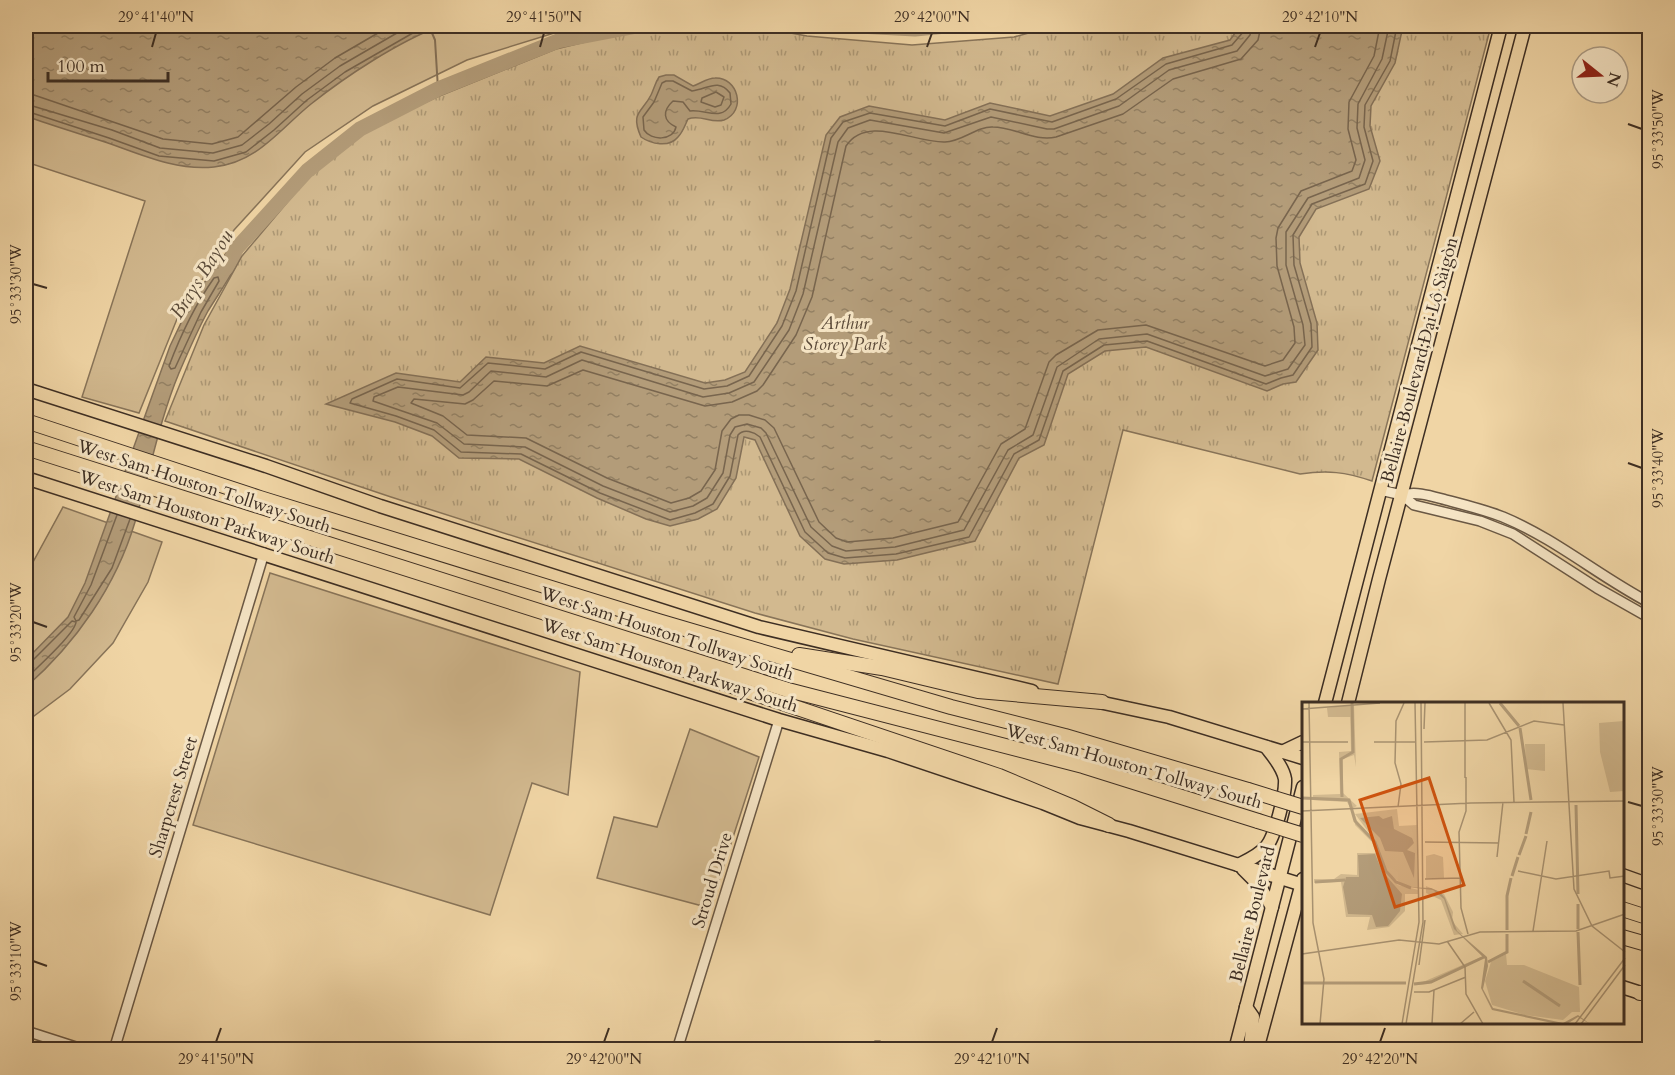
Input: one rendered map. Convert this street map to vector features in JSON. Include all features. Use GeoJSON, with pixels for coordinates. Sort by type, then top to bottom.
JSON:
{"type":"FeatureCollection","features":[{"type":"Feature","properties":{"kind":"highway","name":"West Sam Houston Tollway South"},"geometry":{"type":"LineString","coordinates":[[26,421],[167,468],[741,646],[1172,766],[1302,807]]}},
{"type":"Feature","properties":{"kind":"highway","name":"West Sam Houston Tollway South"},"geometry":{"type":"LineString","coordinates":[[26,448],[788,690],[1083,766],[1302,835]]}},
{"type":"Feature","properties":{"kind":"highway"},"geometry":{"type":"LineString","coordinates":[[634,641],[649,658],[999,776],[1109,825]]}},
{"type":"Feature","properties":{"kind":"highway"},"geometry":{"type":"LineString","coordinates":[[741,646],[882,668],[978,691],[1102,702]]}},
{"type":"Feature","properties":{"kind":"highway"},"geometry":{"type":"LineString","coordinates":[[1624,909],[1650,918]]}},
{"type":"Feature","properties":{"kind":"highway"},"geometry":{"type":"LineString","coordinates":[[1624,937],[1650,945]]}},
{"type":"Feature","properties":{"kind":"main road","name":"Bellaire Boulevard;Đại Lộ Sàigòn"},"geometry":{"type":"LineString","coordinates":[[1325,702],[1501,26]]}},
{"type":"Feature","properties":{"kind":"main road","name":"Bellaire Boulevard;Đại Lộ Sàigòn"},"geometry":{"type":"LineString","coordinates":[[1348,702],[1525,26]]}},
{"type":"Feature","properties":{"kind":"main road"},"geometry":{"type":"LineString","coordinates":[[1468,152],[1490,158]]}},
{"type":"Feature","properties":{"kind":"main road"},"geometry":{"type":"LineString","coordinates":[[26,389],[380,506],[759,627],[920,663],[1009,686],[1102,702],[1169,717],[1302,758]]}},
{"type":"Feature","properties":{"kind":"main road","name":"West Sam Houston Parkway South"},"geometry":{"type":"LineString","coordinates":[[26,478],[779,720],[888,751],[1080,818],[1302,883]]}},
{"type":"Feature","properties":{"kind":"main road"},"geometry":{"type":"LineString","coordinates":[[1282,752],[1302,742]]}},
{"type":"Feature","properties":{"kind":"main road"},"geometry":{"type":"LineString","coordinates":[[1266,746],[1281,767],[1285,778],[1284,794],[1267,846],[1238,865],[1259,885],[1272,907]]}},
{"type":"Feature","properties":{"kind":"main road","name":"Bellaire Boulevard"},"geometry":{"type":"LineString","coordinates":[[1235,1050],[1302,791]]}},
{"type":"Feature","properties":{"kind":"main road"},"geometry":{"type":"LineString","coordinates":[[1624,875],[1650,885]]}},
{"type":"Feature","properties":{"kind":"main road"},"geometry":{"type":"LineString","coordinates":[[1257,1050],[1302,883]]}},
{"type":"Feature","properties":{"kind":"main road"},"geometry":{"type":"LineString","coordinates":[[1291,922],[1302,911]]}},
{"type":"Feature","properties":{"kind":"main road"},"geometry":{"type":"LineString","coordinates":[[1624,987],[1646,994]]}},
{"type":"Feature","properties":{"kind":"main road"},"geometry":{"type":"LineString","coordinates":[[1246,1007],[1253,1017],[1250,1050]]}},
{"type":"Feature","properties":{"kind":"street"},"geometry":{"type":"LineString","coordinates":[[1380,490],[1402,495],[1414,505],[1499,528],[1533,546],[1597,588],[1648,615]]}},
{"type":"Feature","properties":{"kind":"street"},"geometry":{"type":"LineString","coordinates":[[1402,495],[1412,492],[1467,505],[1504,517],[1650,603]]}},
{"type":"Feature","properties":{"kind":"street"},"geometry":{"type":"LineString","coordinates":[[1533,546],[1539,536]]}},
{"type":"Feature","properties":{"kind":"street","name":"Sharpcrest Street"},"geometry":{"type":"LineString","coordinates":[[114,1050],[264,554]]}},
{"type":"Feature","properties":{"kind":"street","name":"Stroud Drive"},"geometry":{"type":"LineString","coordinates":[[677,1050],[779,720]]}},
{"type":"Feature","properties":{"kind":"street"},"geometry":{"type":"LineString","coordinates":[[26,1031],[66,1047],[85,1050]]}},
{"type":"Feature","properties":{"kind":"green space"},"geometry":{"type":"Polygon","coordinates":[[[26,26],[577,26],[467,60],[373,106],[305,152],[234,230],[177,319],[139,413],[82,397],[145,201],[26,162],[26,26]]]}},
{"type":"Feature","properties":{"kind":"green space","name":"Arthur Storey Park"},"geometry":{"type":"Polygon","coordinates":[[[652,26],[753,26],[807,36],[912,45],[1014,37],[1054,26],[1491,26],[1372,481],[1336,473],[1300,474],[1123,430],[1058,684],[853,639],[755,613],[391,497],[165,421],[204,325],[242,256],[306,180],[361,132],[437,97],[556,49],[652,26]]]}},
{"type":"Feature","properties":{"kind":"green space"},"geometry":{"type":"Polygon","coordinates":[[[842,26],[977,26],[916,32],[842,26]]]}},
{"type":"Feature","properties":{"kind":"green space"},"geometry":{"type":"Polygon","coordinates":[[[63,507],[162,542],[148,582],[113,643],[70,689],[26,722],[26,575],[63,507]]]}},
{"type":"Feature","properties":{"kind":"green space"},"geometry":{"type":"Polygon","coordinates":[[[270,573],[580,672],[568,795],[532,783],[490,915],[193,825],[270,573]]]}},
{"type":"Feature","properties":{"kind":"green space"},"geometry":{"type":"Polygon","coordinates":[[[690,729],[759,757],[710,908],[597,878],[614,817],[657,827],[690,729]]]}},
{"type":"Feature","properties":{"kind":"green space"},"geometry":{"type":"Polygon","coordinates":[[[875,1041],[880,1041],[886,1048],[895,1042],[902,1046],[901,1049],[871,1049],[875,1041]]]}},
{"type":"Feature","properties":{"kind":"water"},"geometry":{"type":"Polygon","coordinates":[[[26,26],[440,26],[390,50],[356,71],[311,104],[255,152],[229,164],[200,168],[160,161],[26,116],[26,26]]]}},
{"type":"Feature","properties":{"kind":"water"},"geometry":{"type":"Polygon","coordinates":[[[1240,26],[1403,26],[1395,63],[1371,106],[1370,126],[1380,161],[1369,189],[1316,209],[1299,237],[1300,263],[1317,323],[1318,350],[1296,382],[1283,384],[1267,391],[1146,347],[1105,351],[1068,374],[1044,445],[1019,458],[975,541],[897,560],[844,564],[825,559],[800,536],[755,440],[744,437],[736,478],[717,509],[698,519],[670,526],[646,519],[597,498],[519,459],[459,458],[432,436],[395,422],[326,404],[396,373],[460,382],[486,357],[544,363],[580,346],[705,383],[725,380],[745,372],[777,323],[790,289],[826,135],[840,117],[869,106],[945,120],[990,103],[1050,116],[1113,94],[1163,58],[1230,40],[1240,26]]]}},
{"type":"Feature","properties":{"kind":"water"},"geometry":{"type":"Polygon","coordinates":[[[674,75],[693,86],[712,78],[723,79],[734,88],[737,95],[736,110],[731,116],[719,121],[688,119],[680,135],[670,143],[655,143],[641,137],[637,122],[638,113],[648,101],[659,77],[674,75]]]}},
{"type":"Feature","properties":{"kind":"water"},"geometry":{"type":"Polygon","coordinates":[[[229,249],[241,256],[208,311],[179,373],[160,428],[135,522],[117,569],[92,612],[77,632],[61,652],[26,687],[26,660],[68,617],[85,583],[170,346],[193,298],[229,249]]]}},
{"type":"Feature","properties":{"kind":"waterway"},"geometry":{"type":"LineString","coordinates":[[429,26],[435,40],[438,89]]}},
{"type":"Feature","properties":{"kind":"waterway","name":"Brays Bayou"},"geometry":{"type":"LineString","coordinates":[[226,268],[237,248],[307,171],[360,129],[438,89],[558,41],[637,26]]}},
{"type":"Feature","properties":{"kind":"waterway","name":"Brays Bayou"},"geometry":{"type":"LineString","coordinates":[[859,26],[915,29],[946,26]]}}]}
